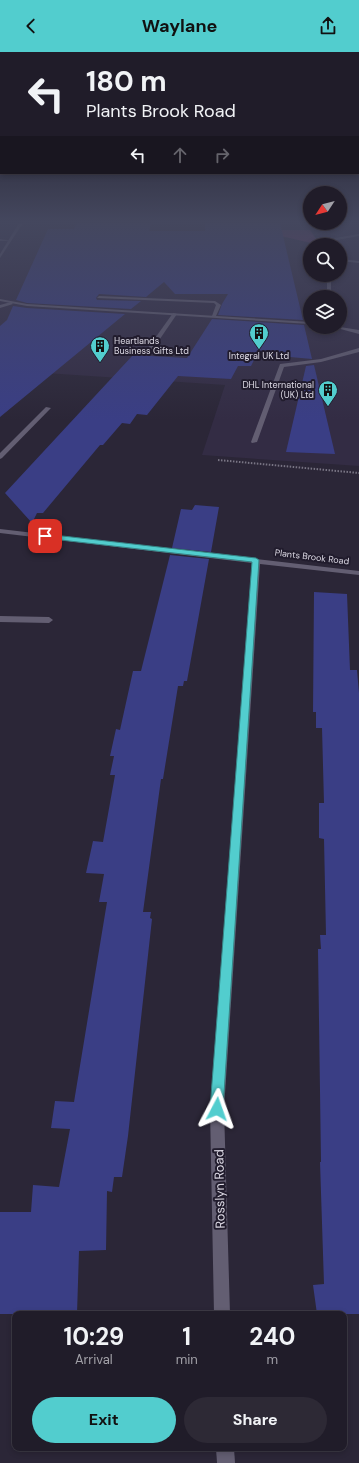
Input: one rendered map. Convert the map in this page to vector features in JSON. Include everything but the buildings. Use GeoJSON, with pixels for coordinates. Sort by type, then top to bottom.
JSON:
{"type":"FeatureCollection","features":[{"type":"Feature","properties":{"kind":"street"},"geometry":{"type":"LineString","coordinates":[[100,297],[215,302],[220,305],[214,316]]}},
{"type":"Feature","properties":{"kind":"street"},"geometry":{"type":"LineString","coordinates":[[0,300],[11,303],[303,322]]}},
{"type":"Feature","properties":{"kind":"street"},"geometry":{"type":"LineString","coordinates":[[0,307],[11,303]]}},
{"type":"Feature","properties":{"kind":"street"},"geometry":{"type":"LineString","coordinates":[[151,348],[174,314]]}},
{"type":"Feature","properties":{"kind":"street"},"geometry":{"type":"LineString","coordinates":[[347,329],[358,331]]}},
{"type":"Feature","properties":{"kind":"street"},"geometry":{"type":"LineString","coordinates":[[254,442],[282,365],[309,364],[359,350]]}},
{"type":"Feature","properties":{"kind":"street"},"geometry":{"type":"LineString","coordinates":[[0,457],[48,408]]}},
{"type":"Feature","properties":{"kind":"street","name":"Plants Brook Road"},"geometry":{"type":"LineString","coordinates":[[0,531],[359,573]]}},
{"type":"Feature","properties":{"kind":"street","name":"Rosslyn Road"},"geometry":{"type":"LineString","coordinates":[[222,1311],[217,1109],[256,560]]}},
{"type":"Feature","properties":{"kind":"street"},"geometry":{"type":"LineString","coordinates":[[0,619],[49,620]]}},
{"type":"Feature","properties":{"kind":"street"},"geometry":{"type":"LineString","coordinates":[[225,1451],[226,1463]]}},
{"type":"Feature","properties":{"kind":"path"},"geometry":{"type":"LineString","coordinates":[[218,460],[359,473]]}},
{"type":"Feature","properties":{"kind":"shaded area"},"geometry":{"type":"Polygon","coordinates":[[[0,289],[359,289],[359,466],[202,455],[225,385],[0,370],[0,289]]]}},
{"type":"Feature","properties":{"kind":"place","name":"Integral UK Ltd"},"geometry":{"type":"Point","coordinates":[259,350]}},
{"type":"Feature","properties":{"kind":"place","name":"Heartlands Business Gifts Ltd"},"geometry":{"type":"Point","coordinates":[100,363]}},
{"type":"Feature","properties":{"kind":"place","name":"DHL International (UK) Ltd"},"geometry":{"type":"Point","coordinates":[328,407]}},
{"type":"Feature","properties":{"kind":"route"},"geometry":{"type":"LineString","coordinates":[[45,536],[256,560],[217,1109]]}}]}
